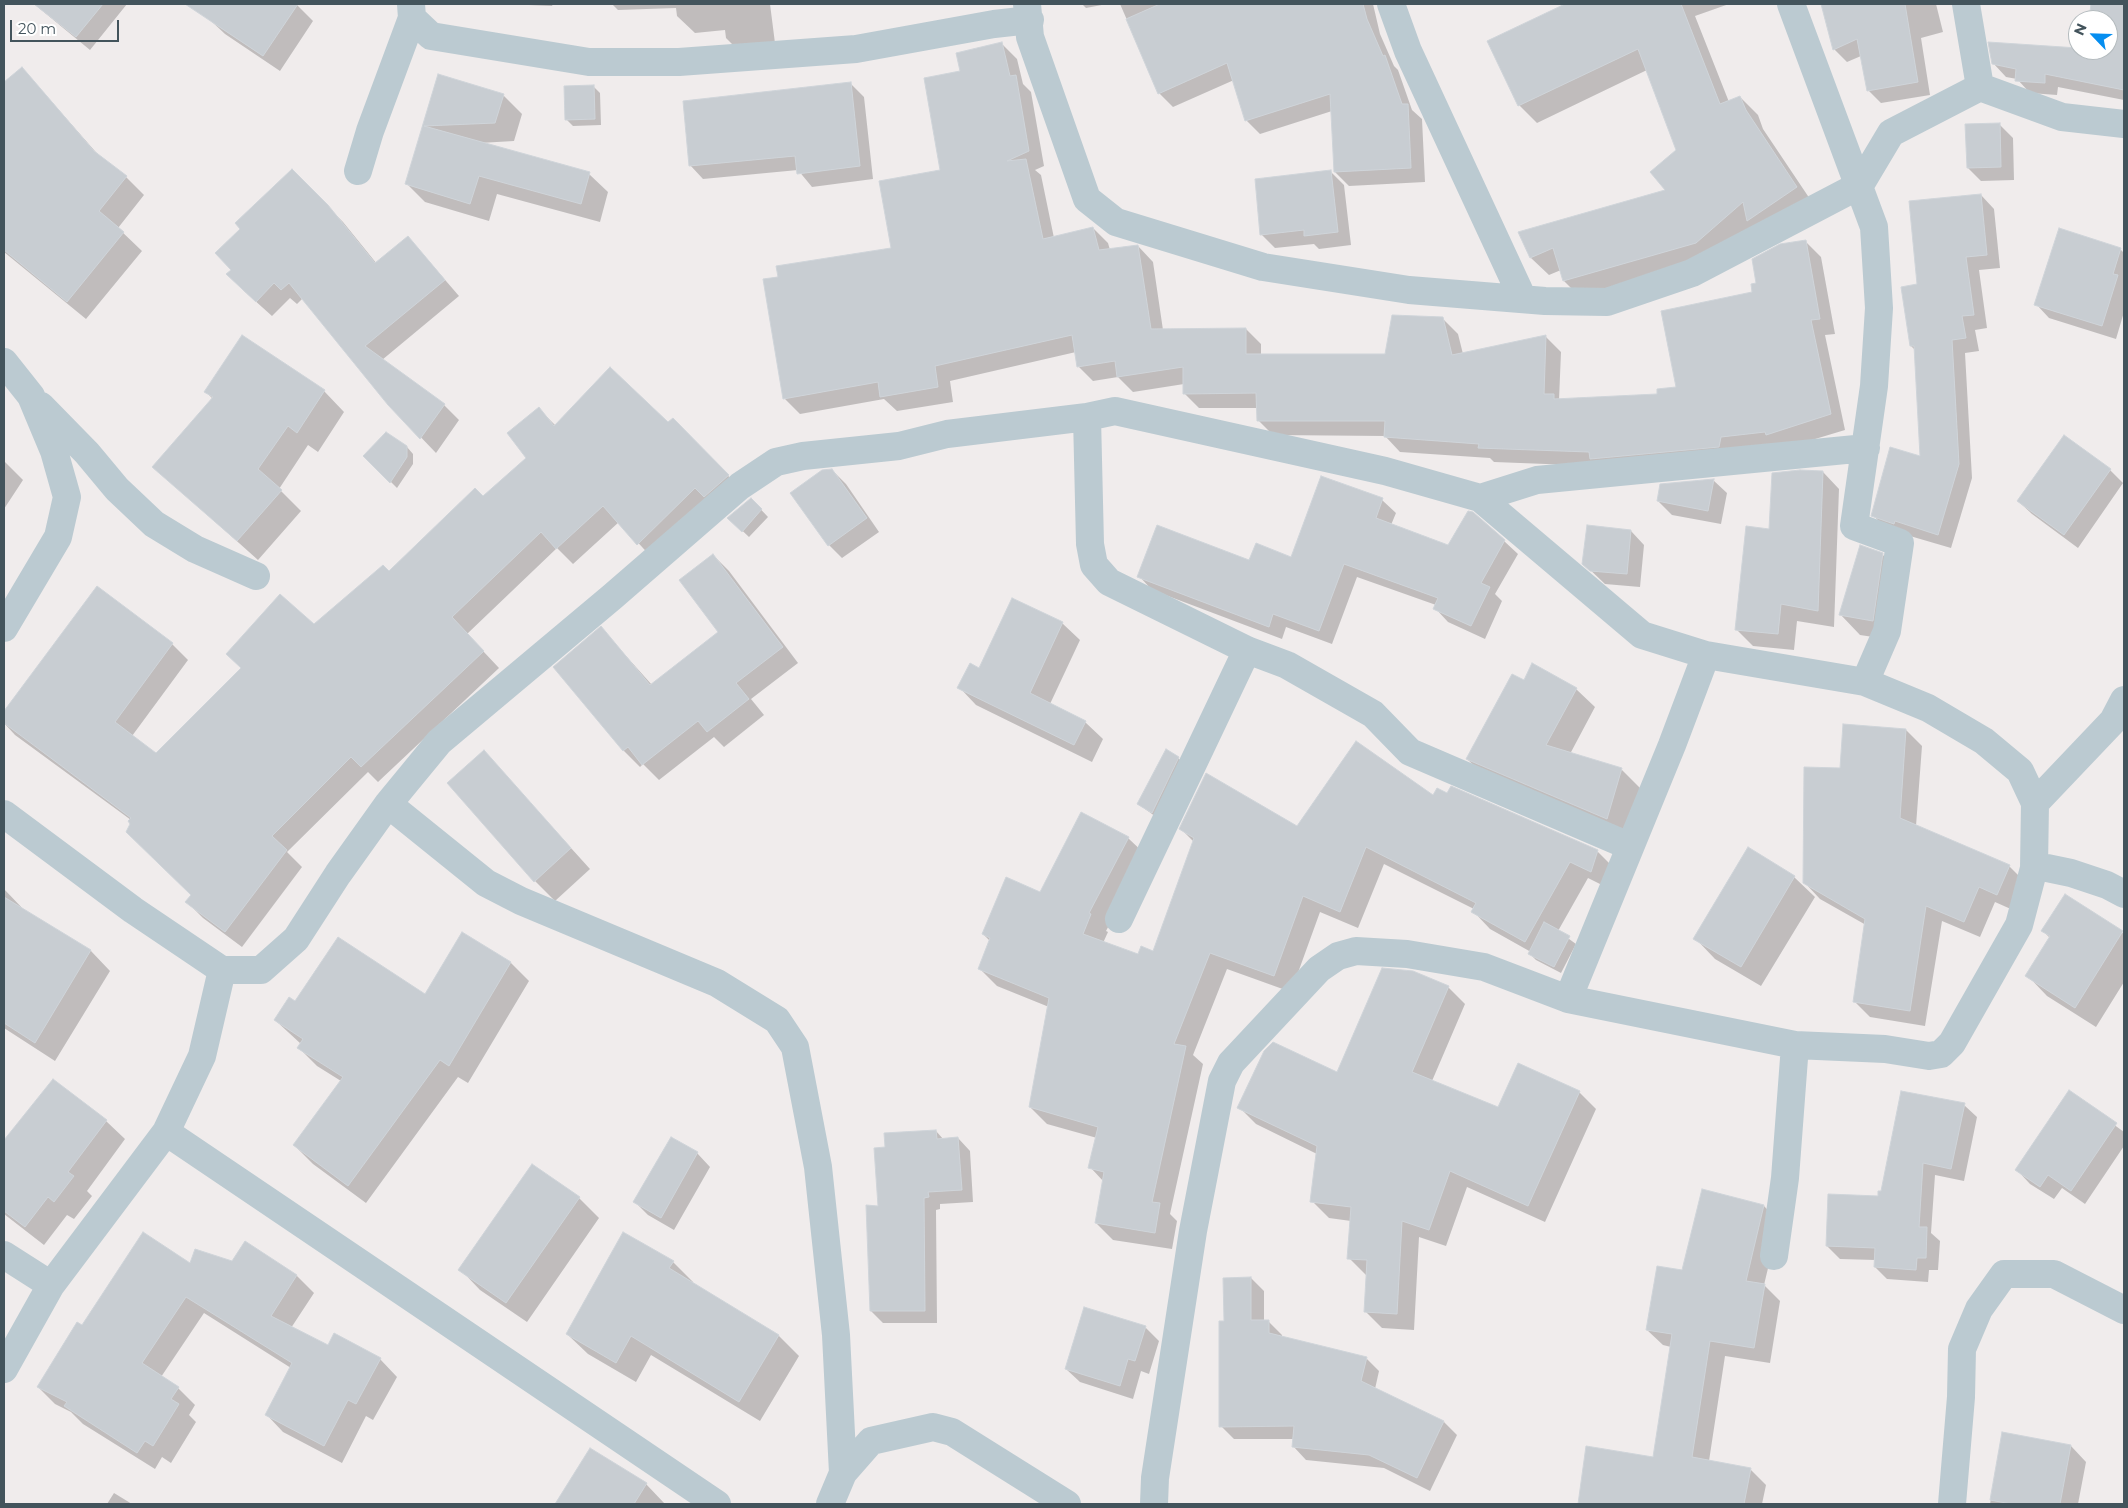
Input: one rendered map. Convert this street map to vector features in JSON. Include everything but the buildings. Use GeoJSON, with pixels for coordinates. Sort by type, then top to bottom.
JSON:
{"type":"FeatureCollection","features":[{"type":"Feature","properties":{"kind":"street"},"geometry":{"type":"LineString","coordinates":[[1391,4],[1408,51],[1523,299]]}},
{"type":"Feature","properties":{"kind":"street"},"geometry":{"type":"LineString","coordinates":[[1791,4],[1860,185],[1874,227],[1879,308],[1874,386],[1854,526],[1900,543],[1887,631],[1865,682]]}},
{"type":"Feature","properties":{"kind":"street"},"geometry":{"type":"LineString","coordinates":[[1966,4],[1980,87]]}},
{"type":"Feature","properties":{"kind":"street"},"geometry":{"type":"LineString","coordinates":[[412,11],[431,36],[588,62],[679,62],[856,49],[994,24],[1028,12],[1030,37],[1087,199],[1116,222],[1263,267],[1410,290],[1523,299],[1607,302],[1692,273],[1860,185],[1891,133],[1980,87],[2062,117],[2124,124]]}},
{"type":"Feature","properties":{"kind":"street"},"geometry":{"type":"LineString","coordinates":[[358,171],[412,11]]}},
{"type":"Feature","properties":{"kind":"street"},"geometry":{"type":"LineString","coordinates":[[4,362],[31,396],[87,453],[117,489],[154,524],[195,549],[256,576]]}},
{"type":"Feature","properties":{"kind":"street"},"geometry":{"type":"LineString","coordinates":[[4,628],[58,537],[67,497],[54,450],[31,396]]}},
{"type":"Feature","properties":{"kind":"street"},"geometry":{"type":"LineString","coordinates":[[4,814],[133,910],[222,970],[261,970],[296,939],[338,874],[388,804],[439,742],[612,597],[740,486],[776,462],[803,456],[899,446],[947,434],[1087,417],[1116,411],[1385,471],[1480,498],[1642,635],[1706,655],[1865,682],[1928,708],[1984,741],[2020,771],[2035,804],[2034,868],[2019,925],[1952,1043],[1941,1054],[1929,1056],[1885,1049],[1795,1045],[1568,999],[1484,967],[1407,954],[1356,951],[1338,956],[1319,969],[1231,1063],[1222,1081],[1193,1231],[1155,1478],[1154,1504]]}},
{"type":"Feature","properties":{"kind":"street"},"geometry":{"type":"LineString","coordinates":[[1087,417],[1090,544],[1094,564],[1109,582],[1247,650],[1287,665],[1373,714],[1410,752],[1629,846]]}},
{"type":"Feature","properties":{"kind":"street"},"geometry":{"type":"LineString","coordinates":[[1480,498],[1537,480],[1866,448]]}},
{"type":"Feature","properties":{"kind":"street"},"geometry":{"type":"LineString","coordinates":[[1119,920],[1247,650]]}},
{"type":"Feature","properties":{"kind":"street"},"geometry":{"type":"LineString","coordinates":[[1568,999],[1629,846],[1672,745],[1706,655]]}},
{"type":"Feature","properties":{"kind":"street"},"geometry":{"type":"LineString","coordinates":[[2035,804],[2113,721],[2124,700]]}},
{"type":"Feature","properties":{"kind":"street"},"geometry":{"type":"LineString","coordinates":[[388,804],[486,883],[521,901],[717,982],[777,1020],[795,1047],[818,1167],[836,1335],[843,1473]]}},
{"type":"Feature","properties":{"kind":"street"},"geometry":{"type":"LineString","coordinates":[[2034,868],[2047,868],[2071,873],[2107,885],[2124,894]]}},
{"type":"Feature","properties":{"kind":"street"},"geometry":{"type":"LineString","coordinates":[[4,1370],[51,1285],[166,1132],[202,1056],[222,970]]}},
{"type":"Feature","properties":{"kind":"street"},"geometry":{"type":"LineString","coordinates":[[1774,1256],[1785,1178],[1795,1045]]}},
{"type":"Feature","properties":{"kind":"street"},"geometry":{"type":"LineString","coordinates":[[166,1132],[716,1504]]}},
{"type":"Feature","properties":{"kind":"street"},"geometry":{"type":"LineString","coordinates":[[4,1255],[51,1285]]}},
{"type":"Feature","properties":{"kind":"street"},"geometry":{"type":"LineString","coordinates":[[1952,1504],[1961,1397],[1962,1349],[1979,1309],[2004,1274],[2054,1274],[2124,1310]]}},
{"type":"Feature","properties":{"kind":"street"},"geometry":{"type":"LineString","coordinates":[[830,1504],[843,1473],[871,1441],[933,1426],[952,1432],[1067,1504]]}}]}
